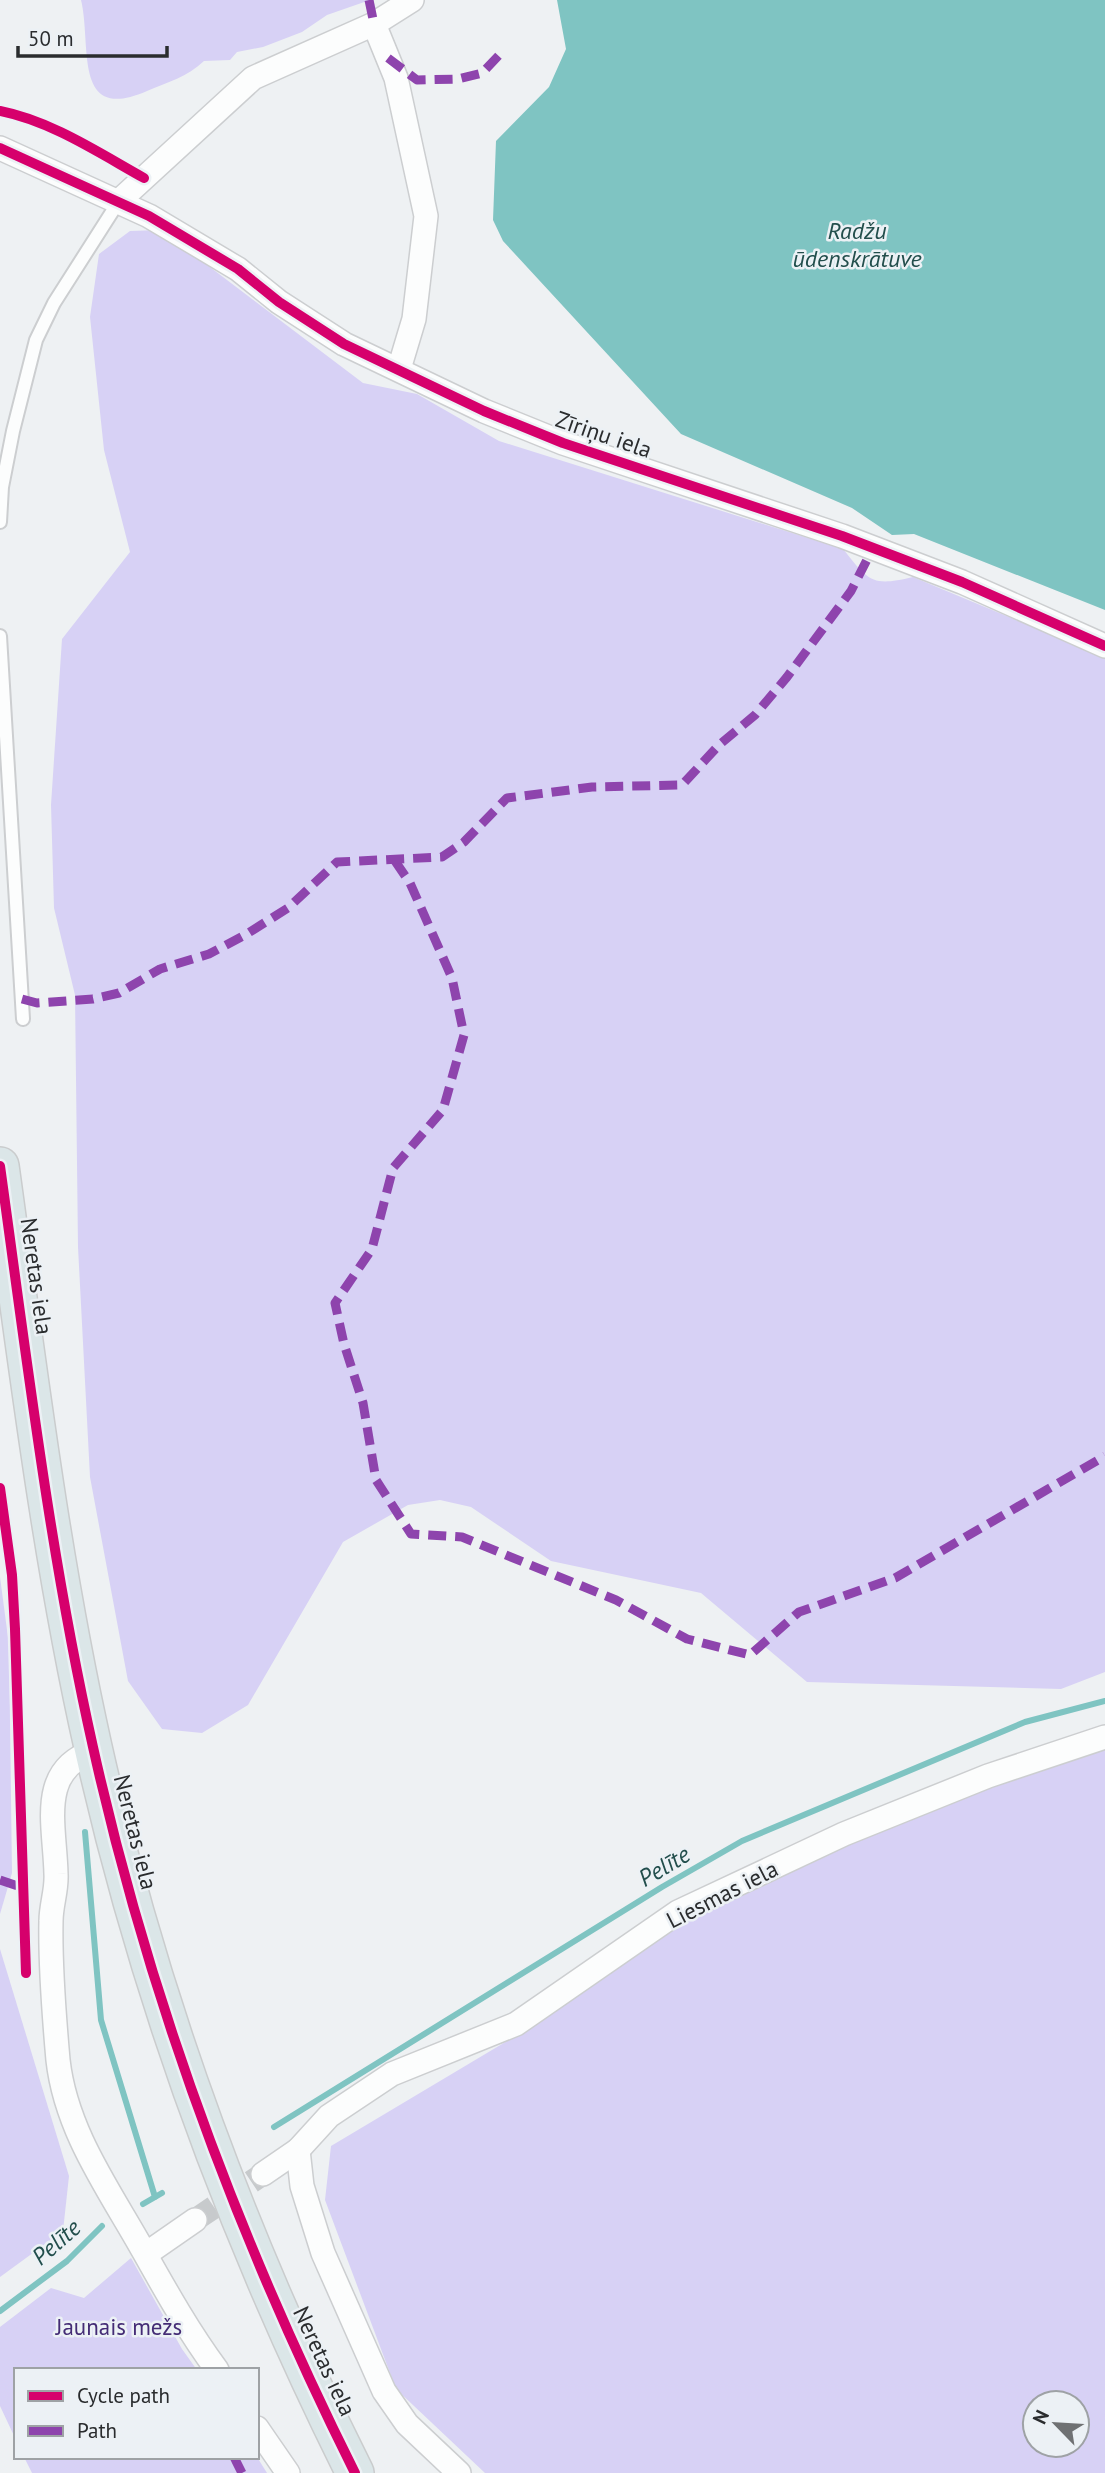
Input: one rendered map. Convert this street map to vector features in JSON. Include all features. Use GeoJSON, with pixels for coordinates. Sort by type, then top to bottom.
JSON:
{"type":"FeatureCollection","features":[{"type":"Feature","properties":{"kind":"main road","name":"Neretas iela"},"geometry":{"type":"LineString","coordinates":[[0,1166],[48,1508],[94,1751],[134,1909],[188,2077],[291,2340],[355,2473]]}},
{"type":"Feature","properties":{"kind":"street"},"geometry":{"type":"LineString","coordinates":[[120,201],[253,78],[374,24],[412,0]]}},
{"type":"Feature","properties":{"kind":"street"},"geometry":{"type":"LineString","coordinates":[[374,24],[396,78],[426,216],[414,319],[399,369]]}},
{"type":"Feature","properties":{"kind":"street"},"geometry":{"type":"LineString","coordinates":[[0,148],[43,167]]}},
{"type":"Feature","properties":{"kind":"street"},"geometry":{"type":"LineString","coordinates":[[0,167],[43,167]]}},
{"type":"Feature","properties":{"kind":"street","name":"Zīriņu iela"},"geometry":{"type":"LineString","coordinates":[[43,167],[120,201],[226,262],[279,302],[344,344],[484,411],[552,439],[842,536],[962,582],[1105,646]]}},
{"type":"Feature","properties":{"kind":"street","name":"Liesmas iela"},"geometry":{"type":"LineString","coordinates":[[263,2174],[298,2150],[329,2116],[392,2074],[516,2024],[678,1912],[844,1834],[988,1776],[1105,1737]]}},
{"type":"Feature","properties":{"kind":"street"},"geometry":{"type":"LineString","coordinates":[[94,1751],[79,1756],[65,1766],[56,1780],[54,1795],[56,1879],[51,1920],[58,2062],[68,2106],[87,2155],[187,2329],[215,2368]]}},
{"type":"Feature","properties":{"kind":"street"},"geometry":{"type":"LineString","coordinates":[[298,2150],[302,2186],[323,2253],[384,2391],[407,2424],[459,2473]]}},
{"type":"Feature","properties":{"kind":"street"},"geometry":{"type":"LineString","coordinates":[[146,2254],[195,2220]]}},
{"type":"Feature","properties":{"kind":"street"},"geometry":{"type":"LineString","coordinates":[[259,2431],[288,2473]]}},
{"type":"Feature","properties":{"kind":"lane"},"geometry":{"type":"LineString","coordinates":[[0,522],[2,487],[12,430],[36,340],[54,303],[120,201]]}},
{"type":"Feature","properties":{"kind":"lane"},"geometry":{"type":"LineString","coordinates":[[0,636],[23,1019]]}},
{"type":"Feature","properties":{"kind":"green space"},"geometry":{"type":"Polygon","coordinates":[[[81,0],[370,0],[327,15],[302,32],[263,47],[237,52],[230,60],[204,61],[177,79],[123,98],[107,97],[96,89],[90,75],[81,0]]]}},
{"type":"Feature","properties":{"kind":"green space"},"geometry":{"type":"Polygon","coordinates":[[[161,230],[363,383],[417,394],[499,441],[843,549],[872,579],[888,581],[913,577],[1105,657],[1105,1672],[1061,1689],[807,1682],[701,1593],[551,1561],[471,1507],[440,1500],[408,1505],[343,1542],[248,1705],[202,1733],[162,1729],[128,1681],[90,1477],[78,1247],[75,995],[54,908],[51,805],[62,639],[130,552],[104,450],[90,317],[99,254],[130,231],[161,230]]]}},
{"type":"Feature","properties":{"kind":"green space"},"geometry":{"type":"Polygon","coordinates":[[[0,1577],[9,1645],[12,1873],[0,1914],[0,1577]]]}},
{"type":"Feature","properties":{"kind":"green space"},"geometry":{"type":"Polygon","coordinates":[[[1105,1748],[1105,2473],[485,2473],[396,2389],[325,2200],[331,2146],[522,2032],[684,1921],[848,1844],[992,1786],[1105,1748]]]}},
{"type":"Feature","properties":{"kind":"green space","name":"Jaunais mežs"},"geometry":{"type":"Polygon","coordinates":[[[0,1949],[69,2176],[63,2231],[0,2277],[0,1949]]]}},
{"type":"Feature","properties":{"kind":"green space","name":"Jaunais mežs"},"geometry":{"type":"Polygon","coordinates":[[[131,2258],[196,2368],[14,2368],[14,2436],[0,2406],[0,2327],[51,2288],[84,2298],[131,2258]]]}},
{"type":"Feature","properties":{"kind":"green space"},"geometry":{"type":"Polygon","coordinates":[[[25,2459],[258,2459],[267,2473],[32,2473],[25,2459]]]}},
{"type":"Feature","properties":{"kind":"water","name":"Radžu ūdenskrātuve"},"geometry":{"type":"Polygon","coordinates":[[[557,0],[1105,0],[1105,610],[914,534],[892,535],[852,508],[681,434],[503,241],[493,220],[496,141],[549,87],[566,49],[557,0]]]}},
{"type":"Feature","properties":{"kind":"waterway","name":"Pelīte"},"geometry":{"type":"LineString","coordinates":[[274,2127],[662,1887],[742,1841],[1025,1722],[1105,1701]]}},
{"type":"Feature","properties":{"kind":"waterway"},"geometry":{"type":"LineString","coordinates":[[85,1832],[101,2020],[155,2197]]}},
{"type":"Feature","properties":{"kind":"waterway","name":"Pelīte"},"geometry":{"type":"LineString","coordinates":[[143,2204],[162,2193]]}},
{"type":"Feature","properties":{"kind":"waterway","name":"Pelīte"},"geometry":{"type":"LineString","coordinates":[[0,2311],[67,2261],[102,2226]]}},
{"type":"Feature","properties":{"kind":"tunnel"},"geometry":{"type":"LineString","coordinates":[[195,2220],[263,2174]]}},
{"type":"Feature","properties":{"kind":"marked path"},"geometry":{"type":"LineString","coordinates":[[369,0],[374,24]]}},
{"type":"Feature","properties":{"kind":"marked path"},"geometry":{"type":"LineString","coordinates":[[388,58],[417,80],[458,79],[482,73],[503,51]]}},
{"type":"Feature","properties":{"kind":"marked path"},"geometry":{"type":"LineString","coordinates":[[22,999],[37,1003],[93,999],[119,993],[160,969],[209,954],[245,935],[288,908],[337,862],[442,857],[464,842],[507,798],[592,787],[682,785],[719,745],[755,715],[787,677],[851,591],[873,548]]}},
{"type":"Feature","properties":{"kind":"marked path"},"geometry":{"type":"LineString","coordinates":[[395,861],[410,883],[452,978],[464,1035],[443,1110],[393,1168],[372,1249],[335,1303],[344,1344],[363,1403],[376,1480],[411,1534],[462,1537],[616,1600],[687,1639],[750,1655],[799,1612],[895,1578],[1105,1456]]}},
{"type":"Feature","properties":{"kind":"marked path"},"geometry":{"type":"LineString","coordinates":[[0,1880],[24,1888]]}},
{"type":"Feature","properties":{"kind":"marked path"},"geometry":{"type":"LineString","coordinates":[[235,2459],[242,2473]]}},
{"type":"Feature","properties":{"kind":"cycle path"},"geometry":{"type":"LineString","coordinates":[[0,111],[56,130],[144,178]]}},
{"type":"Feature","properties":{"kind":"cycle path"},"geometry":{"type":"LineString","coordinates":[[0,148],[149,216],[238,269],[279,302],[344,344],[484,411],[563,443],[842,536],[962,582],[1105,646]]}},
{"type":"Feature","properties":{"kind":"cycle path"},"geometry":{"type":"LineString","coordinates":[[0,1166],[40,1457],[64,1602],[93,1747],[141,1934],[170,2026],[236,2208],[273,2298],[355,2473]]}},
{"type":"Feature","properties":{"kind":"cycle path"},"geometry":{"type":"LineString","coordinates":[[0,1488],[12,1575],[15,1629],[26,1973]]}}]}
